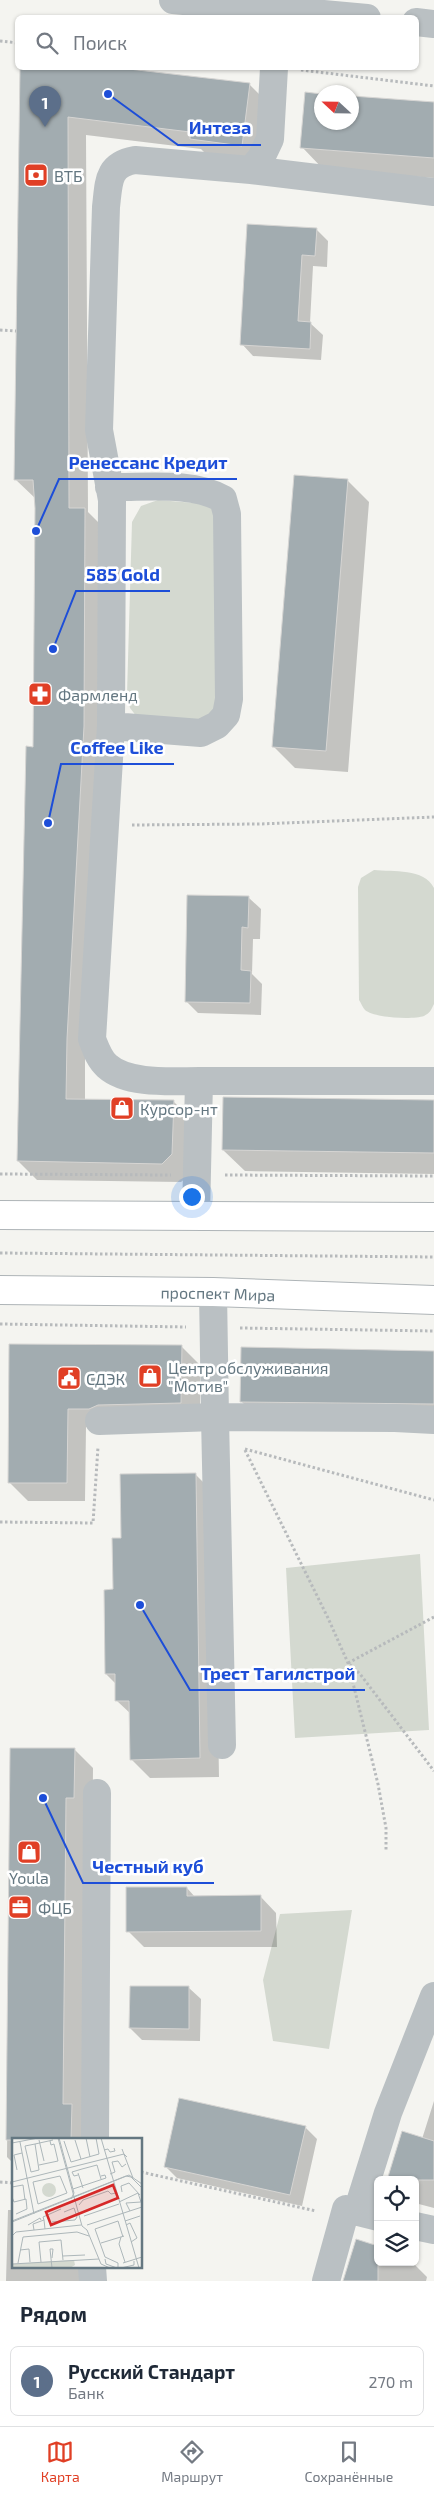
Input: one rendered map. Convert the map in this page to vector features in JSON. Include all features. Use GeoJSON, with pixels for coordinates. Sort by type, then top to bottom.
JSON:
{"type":"FeatureCollection","features":[{"type":"Feature","properties":{"kind":"main road"},"geometry":{"type":"LineString","coordinates":[[0,1215],[434,1217]]}},
{"type":"Feature","properties":{"kind":"main road","name":"проспект Мира"},"geometry":{"type":"LineString","coordinates":[[0,1290],[213,1292],[434,1300]]}},
{"type":"Feature","properties":{"kind":"street"},"geometry":{"type":"LineString","coordinates":[[174,0],[279,14],[310,6],[353,15]]}},
{"type":"Feature","properties":{"kind":"street"},"geometry":{"type":"LineString","coordinates":[[419,22],[434,24]]}},
{"type":"Feature","properties":{"kind":"street"},"geometry":{"type":"LineString","coordinates":[[251,170],[262,158],[270,139],[286,70]]}},
{"type":"Feature","properties":{"kind":"street"},"geometry":{"type":"LineString","coordinates":[[434,192],[251,170],[135,160],[118,165],[109,180],[99,430],[112,500],[111,726],[92,1039],[100,1058],[108,1068],[126,1076],[161,1081],[434,1081]]}},
{"type":"Feature","properties":{"kind":"street"},"geometry":{"type":"LineString","coordinates":[[109,487],[188,489],[212,493],[223,500],[227,514],[229,700],[226,714],[222,720],[217,725],[201,733],[111,726]]}},
{"type":"Feature","properties":{"kind":"street"},"geometry":{"type":"LineString","coordinates":[[196,1216],[199,1081]]}},
{"type":"Feature","properties":{"kind":"street"},"geometry":{"type":"LineString","coordinates":[[213,1292],[226,1417],[222,1745]]}},
{"type":"Feature","properties":{"kind":"street"},"geometry":{"type":"LineString","coordinates":[[100,1421],[226,1417],[434,1420]]}},
{"type":"Feature","properties":{"kind":"street"},"geometry":{"type":"LineString","coordinates":[[94,2138],[97,1793]]}},
{"type":"Feature","properties":{"kind":"street"},"geometry":{"type":"LineString","coordinates":[[326,2281],[360,2215],[388,2113],[434,1996]]}},
{"type":"Feature","properties":{"kind":"street"},"geometry":{"type":"LineString","coordinates":[[419,2227],[434,2230]]}},
{"type":"Feature","properties":{"kind":"street"},"geometry":{"type":"LineString","coordinates":[[92,2268],[93,2281]]}},
{"type":"Feature","properties":{"kind":"path"},"geometry":{"type":"LineString","coordinates":[[0,41],[15,43]]}},
{"type":"Feature","properties":{"kind":"path"},"geometry":{"type":"LineString","coordinates":[[295,70],[434,86]]}},
{"type":"Feature","properties":{"kind":"path"},"geometry":{"type":"LineString","coordinates":[[0,330],[16,331]]}},
{"type":"Feature","properties":{"kind":"path"},"geometry":{"type":"LineString","coordinates":[[105,825],[259,824],[434,818]]}},
{"type":"Feature","properties":{"kind":"path"},"geometry":{"type":"LineString","coordinates":[[0,1253],[434,1256]]}},
{"type":"Feature","properties":{"kind":"path"},"geometry":{"type":"LineString","coordinates":[[226,1417],[244,1448],[328,1618],[348,1664],[378,1784],[386,1828],[386,1850]]}},
{"type":"Feature","properties":{"kind":"path"},"geometry":{"type":"LineString","coordinates":[[0,1522],[93,1523],[100,1421]]}},
{"type":"Feature","properties":{"kind":"path"},"geometry":{"type":"LineString","coordinates":[[244,1448],[434,1500]]}},
{"type":"Feature","properties":{"kind":"path"},"geometry":{"type":"LineString","coordinates":[[348,1664],[434,1617]]}},
{"type":"Feature","properties":{"kind":"path"},"geometry":{"type":"LineString","coordinates":[[348,1664],[360,1674],[434,1771]]}},
{"type":"Feature","properties":{"kind":"path"},"geometry":{"type":"LineString","coordinates":[[142,2172],[360,2215]]}},
{"type":"Feature","properties":{"kind":"shaded area"},"geometry":{"type":"Polygon","coordinates":[[[158,500],[207,504],[217,511],[220,703],[213,717],[200,721],[137,717],[130,708],[127,694],[132,522],[141,506],[158,500]]]}},
{"type":"Feature","properties":{"kind":"shaded area"},"geometry":{"type":"Polygon","coordinates":[[[374,870],[416,874],[423,877],[434,888],[434,1004],[424,1016],[403,1018],[376,1015],[365,1010],[359,1000],[358,887],[361,878],[374,870]]]}},
{"type":"Feature","properties":{"kind":"shaded area"},"geometry":{"type":"Polygon","coordinates":[[[420,1554],[429,1730],[295,1738],[286,1568],[420,1554]]]}},
{"type":"Feature","properties":{"kind":"shaded area"},"geometry":{"type":"Polygon","coordinates":[[[352,1910],[329,2049],[273,2041],[263,1980],[280,1914],[352,1910]]]}},
{"type":"Feature","properties":{"kind":"building"},"geometry":{"type":"Polygon","coordinates":[[[20,70],[137,70],[250,83],[242,146],[190,139],[190,132],[68,117],[69,508],[85,508],[84,726],[67,1039],[66,1099],[174,1100],[172,1154],[162,1164],[17,1161],[26,746],[33,747],[35,508],[33,480],[14,480],[20,70]]]}},
{"type":"Feature","properties":{"kind":"building"},"geometry":{"type":"Polygon","coordinates":[[[305,92],[314,93],[314,130],[359,130],[359,97],[434,102],[434,158],[300,148],[305,92]]]}},
{"type":"Feature","properties":{"kind":"building"},"geometry":{"type":"Polygon","coordinates":[[[247,224],[317,228],[315,256],[302,255],[298,321],[311,322],[310,349],[240,345],[247,224]]]}},
{"type":"Feature","properties":{"kind":"building"},"geometry":{"type":"Polygon","coordinates":[[[294,475],[348,479],[326,751],[272,747],[294,475]]]}},
{"type":"Feature","properties":{"kind":"building"},"geometry":{"type":"Polygon","coordinates":[[[187,895],[249,896],[248,928],[242,927],[241,970],[251,971],[250,1003],[185,1002],[187,895]]]}},
{"type":"Feature","properties":{"kind":"building"},"geometry":{"type":"Polygon","coordinates":[[[223,1097],[434,1100],[434,1153],[222,1150],[223,1097]]]}},
{"type":"Feature","properties":{"kind":"building"},"geometry":{"type":"Polygon","coordinates":[[[9,1344],[182,1345],[181,1403],[98,1405],[89,1409],[68,1409],[67,1483],[8,1483],[9,1344]]]}},
{"type":"Feature","properties":{"kind":"building"},"geometry":{"type":"Polygon","coordinates":[[[241,1347],[434,1351],[434,1404],[240,1402],[241,1347]]]}},
{"type":"Feature","properties":{"kind":"building"},"geometry":{"type":"Polygon","coordinates":[[[196,1473],[200,1758],[130,1760],[129,1701],[115,1701],[115,1674],[105,1674],[104,1590],[113,1589],[112,1538],[121,1538],[120,1474],[196,1473]]]}},
{"type":"Feature","properties":{"kind":"building"},"geometry":{"type":"Polygon","coordinates":[[[10,1748],[75,1748],[74,1798],[66,1798],[63,2104],[72,2104],[71,2138],[12,2138],[12,2140],[6,2140],[10,1748]]]}},
{"type":"Feature","properties":{"kind":"building"},"geometry":{"type":"Polygon","coordinates":[[[126,1887],[187,1887],[187,1896],[261,1895],[261,1931],[126,1932],[126,1887]]]}},
{"type":"Feature","properties":{"kind":"building"},"geometry":{"type":"Polygon","coordinates":[[[130,1986],[189,1986],[189,2029],[129,2028],[130,1986]]]}},
{"type":"Feature","properties":{"kind":"building"},"geometry":{"type":"Polygon","coordinates":[[[179,2098],[306,2126],[290,2195],[164,2167],[179,2098]]]}},
{"type":"Feature","properties":{"kind":"building"},"geometry":{"type":"Polygon","coordinates":[[[402,2131],[434,2141],[434,2180],[419,2180],[419,2176],[388,2176],[402,2131]]]}},
{"type":"Feature","properties":{"kind":"building"},"geometry":{"type":"Polygon","coordinates":[[[356,2239],[374,2245],[374,2266],[378,2266],[378,2281],[343,2281],[356,2239]]]}},
{"type":"Feature","properties":{"kind":"place","name":"Интеза"},"geometry":{"type":"Point","coordinates":[108,94]}},
{"type":"Feature","properties":{"kind":"place","name":"Русский Стандарт"},"geometry":{"type":"Point","coordinates":[45,127]}},
{"type":"Feature","properties":{"kind":"place","name":"ВТБ"},"geometry":{"type":"Point","coordinates":[36,175]}},
{"type":"Feature","properties":{"kind":"place","name":"Ренессанс Кредит"},"geometry":{"type":"Point","coordinates":[36,531]}},
{"type":"Feature","properties":{"kind":"place","name":"585 Gold"},"geometry":{"type":"Point","coordinates":[53,649]}},
{"type":"Feature","properties":{"kind":"place","name":"Фармленд"},"geometry":{"type":"Point","coordinates":[40,694]}},
{"type":"Feature","properties":{"kind":"place","name":"Coffee Like"},"geometry":{"type":"Point","coordinates":[48,823]}},
{"type":"Feature","properties":{"kind":"place","name":"Курсор-нт"},"geometry":{"type":"Point","coordinates":[122,1108]}},
{"type":"Feature","properties":{"kind":"place","name":"Центр обслуживания \"Мотив\""},"geometry":{"type":"Point","coordinates":[150,1376]}},
{"type":"Feature","properties":{"kind":"place","name":"СДЭК"},"geometry":{"type":"Point","coordinates":[69,1378]}},
{"type":"Feature","properties":{"kind":"place","name":"Трест Тагилстрой"},"geometry":{"type":"Point","coordinates":[140,1605]}},
{"type":"Feature","properties":{"kind":"place","name":"Честный куб"},"geometry":{"type":"Point","coordinates":[43,1798]}},
{"type":"Feature","properties":{"kind":"place","name":"Youla"},"geometry":{"type":"Point","coordinates":[29,1852]}},
{"type":"Feature","properties":{"kind":"place","name":"ФЦБ"},"geometry":{"type":"Point","coordinates":[20,1907]}}]}
